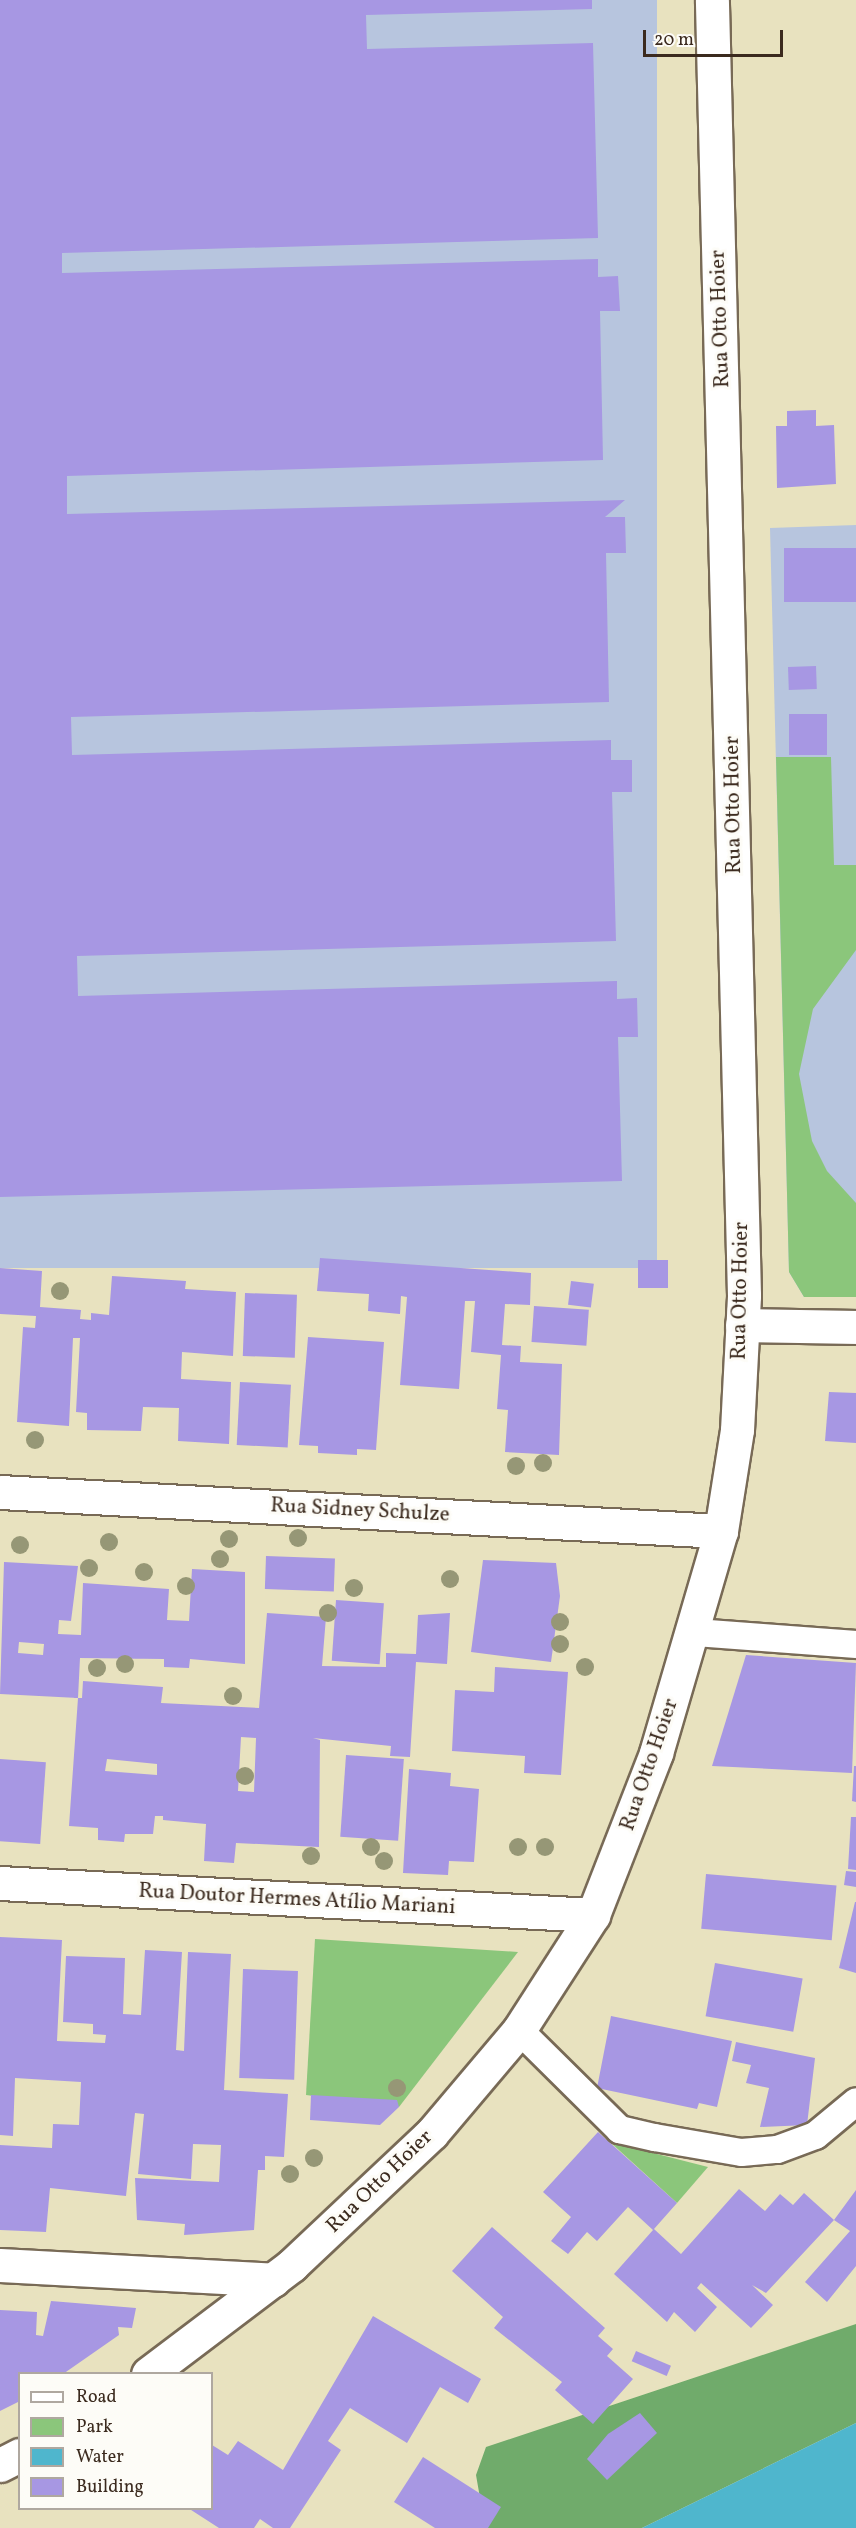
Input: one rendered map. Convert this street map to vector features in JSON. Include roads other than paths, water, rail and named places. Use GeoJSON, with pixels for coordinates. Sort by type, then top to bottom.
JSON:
{"type":"FeatureCollection","features":[{"type":"Feature","properties":{"kind":"street","name":"Rua Otto Hoier"},"geometry":{"type":"LineString","coordinates":[[149,2372],[274,2280],[432,2133],[519,2030],[593,1915],[695,1632],[721,1531],[737,1430],[742,1325],[712,0]]}},
{"type":"Feature","properties":{"kind":"street"},"geometry":{"type":"LineString","coordinates":[[742,1325],[856,1327]]}},
{"type":"Feature","properties":{"kind":"street","name":"Rua Sidney Schulze"},"geometry":{"type":"LineString","coordinates":[[0,1491],[721,1531]]}},
{"type":"Feature","properties":{"kind":"street","name":"Rua Doutor Hermes Atílio Mariani"},"geometry":{"type":"LineString","coordinates":[[0,1883],[593,1915]]}},
{"type":"Feature","properties":{"kind":"street"},"geometry":{"type":"LineString","coordinates":[[0,2265],[274,2280]]}},
{"type":"Feature","properties":{"kind":"street"},"geometry":{"type":"LineString","coordinates":[[0,2465],[18,2456]]}},
{"type":"Feature","properties":{"kind":"lane"},"geometry":{"type":"LineString","coordinates":[[695,1632],[856,1644]]}},
{"type":"Feature","properties":{"kind":"lane"},"geometry":{"type":"LineString","coordinates":[[519,2030],[619,2128],[654,2137],[741,2152],[777,2150],[815,2135],[856,2101]]}},
{"type":"Feature","properties":{"kind":"water"},"geometry":{"type":"Polygon","coordinates":[[[856,2423],[856,2528],[642,2528],[856,2423]]]}}]}
